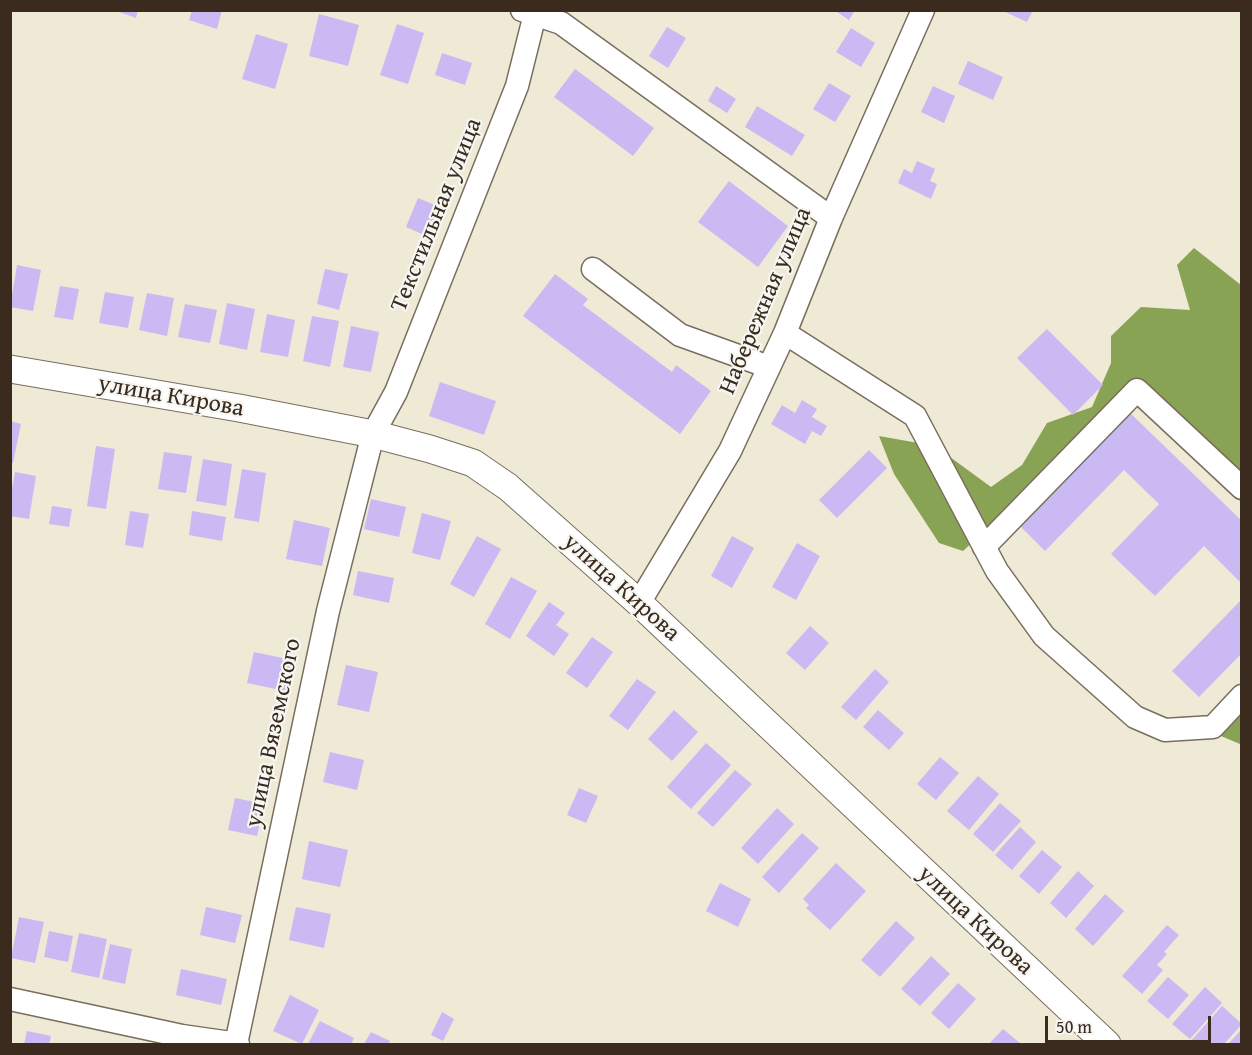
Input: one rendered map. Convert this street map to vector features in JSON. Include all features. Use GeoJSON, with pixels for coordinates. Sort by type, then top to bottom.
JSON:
{"type":"FeatureCollection","features":[{"type":"Feature","properties":{"kind":"main road","name":"улица Кирова"},"geometry":{"type":"LineString","coordinates":[[10,369],[239,408],[373,434],[430,449],[474,464],[508,487],[639,603],[1107,1044]]}},
{"type":"Feature","properties":{"kind":"street","name":"Набережная улица"},"geometry":{"type":"LineString","coordinates":[[639,603],[730,451],[785,333],[831,218],[923,10]]}},
{"type":"Feature","properties":{"kind":"street"},"geometry":{"type":"LineString","coordinates":[[532,11],[561,23],[831,218]]}},
{"type":"Feature","properties":{"kind":"street","name":"Текстильная улица"},"geometry":{"type":"LineString","coordinates":[[373,434],[396,392],[517,86],[532,11]]}},
{"type":"Feature","properties":{"kind":"street"},"geometry":{"type":"LineString","coordinates":[[593,269],[680,335],[769,367]]}},
{"type":"Feature","properties":{"kind":"street"},"geometry":{"type":"LineString","coordinates":[[785,333],[915,416],[997,571],[1044,636],[1135,717],[1165,730],[1213,727],[1242,696]]}},
{"type":"Feature","properties":{"kind":"street"},"geometry":{"type":"LineString","coordinates":[[984,547],[1137,390],[1242,488]]}},
{"type":"Feature","properties":{"kind":"street","name":"улица Вяземского"},"geometry":{"type":"LineString","coordinates":[[237,1044],[328,611],[373,434]]}},
{"type":"Feature","properties":{"kind":"street"},"geometry":{"type":"LineString","coordinates":[[10,999],[182,1036],[237,1044]]}},
{"type":"Feature","properties":{"kind":"green space"},"geometry":{"type":"Polygon","coordinates":[[[1194,248],[1241,285],[1241,496],[1138,398],[1008,509],[963,551],[939,543],[894,474],[879,436],[935,446],[991,487],[1022,465],[1047,423],[1092,407],[1111,363],[1111,336],[1141,307],[1190,310],[1177,265],[1194,248]]]}},
{"type":"Feature","properties":{"kind":"green space"},"geometry":{"type":"Polygon","coordinates":[[[1241,692],[1241,742],[1240,744],[1209,731],[1241,692]]]}},
{"type":"Feature","properties":{"kind":"building"},"geometry":{"type":"Polygon","coordinates":[[[114,10],[138,10],[136,18],[114,10]]]}},
{"type":"Feature","properties":{"kind":"building"},"geometry":{"type":"Polygon","coordinates":[[[192,10],[222,10],[217,29],[189,20],[192,10]]]}},
{"type":"Feature","properties":{"kind":"building"},"geometry":{"type":"Polygon","coordinates":[[[834,10],[855,10],[849,20],[834,10]]]}},
{"type":"Feature","properties":{"kind":"building"},"geometry":{"type":"Polygon","coordinates":[[[1001,10],[1033,10],[1027,22],[1001,10]]]}},
{"type":"Feature","properties":{"kind":"building"},"geometry":{"type":"Polygon","coordinates":[[[319,14],[359,25],[348,66],[309,56],[319,14]]]}},
{"type":"Feature","properties":{"kind":"building"},"geometry":{"type":"Polygon","coordinates":[[[397,24],[424,33],[408,84],[380,75],[397,24]]]}},
{"type":"Feature","properties":{"kind":"building"},"geometry":{"type":"Polygon","coordinates":[[[667,27],[686,38],[668,68],[649,56],[667,27]]]}},
{"type":"Feature","properties":{"kind":"building"},"geometry":{"type":"Polygon","coordinates":[[[851,28],[875,43],[861,67],[836,52],[851,28]]]}},
{"type":"Feature","properties":{"kind":"building"},"geometry":{"type":"Polygon","coordinates":[[[256,34],[288,44],[275,89],[242,79],[256,34]]]}},
{"type":"Feature","properties":{"kind":"building"},"geometry":{"type":"Polygon","coordinates":[[[442,53],[472,63],[465,85],[435,75],[442,53]]]}},
{"type":"Feature","properties":{"kind":"building"},"geometry":{"type":"Polygon","coordinates":[[[968,61],[1003,77],[993,100],[958,84],[968,61]]]}},
{"type":"Feature","properties":{"kind":"building"},"geometry":{"type":"Polygon","coordinates":[[[575,69],[654,128],[633,156],[554,97],[575,69]]]}},
{"type":"Feature","properties":{"kind":"building"},"geometry":{"type":"Polygon","coordinates":[[[829,83],[851,96],[835,122],[813,109],[829,83]]]}},
{"type":"Feature","properties":{"kind":"building"},"geometry":{"type":"Polygon","coordinates":[[[716,86],[736,99],[727,113],[708,101],[716,86]]]}},
{"type":"Feature","properties":{"kind":"building"},"geometry":{"type":"Polygon","coordinates":[[[933,86],[955,96],[944,123],[921,112],[933,86]]]}},
{"type":"Feature","properties":{"kind":"building"},"geometry":{"type":"Polygon","coordinates":[[[757,106],[805,135],[792,156],[745,127],[757,106]]]}},
{"type":"Feature","properties":{"kind":"building"},"geometry":{"type":"Polygon","coordinates":[[[917,161],[935,169],[930,181],[937,184],[931,199],[898,183],[904,169],[912,173],[917,161]]]}},
{"type":"Feature","properties":{"kind":"building"},"geometry":{"type":"Polygon","coordinates":[[[729,181],[788,226],[758,267],[698,222],[729,181]]]}},
{"type":"Feature","properties":{"kind":"building"},"geometry":{"type":"Polygon","coordinates":[[[418,198],[442,208],[429,237],[406,227],[418,198]]]}},
{"type":"Feature","properties":{"kind":"building"},"geometry":{"type":"Polygon","coordinates":[[[17,265],[41,270],[33,311],[10,307],[17,265]]]}},
{"type":"Feature","properties":{"kind":"building"},"geometry":{"type":"Polygon","coordinates":[[[325,269],[348,274],[339,310],[317,304],[325,269]]]}},
{"type":"Feature","properties":{"kind":"building"},"geometry":{"type":"Polygon","coordinates":[[[555,274],[588,299],[583,305],[672,372],[676,365],[711,391],[680,434],[523,316],[555,274]]]}},
{"type":"Feature","properties":{"kind":"building"},"geometry":{"type":"Polygon","coordinates":[[[60,286],[79,289],[73,320],[54,317],[60,286]]]}},
{"type":"Feature","properties":{"kind":"building"},"geometry":{"type":"Polygon","coordinates":[[[105,292],[134,297],[128,328],[99,323],[105,292]]]}},
{"type":"Feature","properties":{"kind":"building"},"geometry":{"type":"Polygon","coordinates":[[[147,293],[174,298],[167,336],[139,330],[147,293]]]}},
{"type":"Feature","properties":{"kind":"building"},"geometry":{"type":"Polygon","coordinates":[[[227,303],[255,309],[247,350],[219,344],[227,303]]]}},
{"type":"Feature","properties":{"kind":"building"},"geometry":{"type":"Polygon","coordinates":[[[185,304],[217,310],[210,343],[178,337],[185,304]]]}},
{"type":"Feature","properties":{"kind":"building"},"geometry":{"type":"Polygon","coordinates":[[[267,314],[295,320],[288,357],[260,352],[267,314]]]}},
{"type":"Feature","properties":{"kind":"building"},"geometry":{"type":"Polygon","coordinates":[[[312,316],[339,321],[330,367],[303,361],[312,316]]]}},
{"type":"Feature","properties":{"kind":"building"},"geometry":{"type":"Polygon","coordinates":[[[351,326],[379,332],[371,372],[343,367],[351,326]]]}},
{"type":"Feature","properties":{"kind":"building"},"geometry":{"type":"Polygon","coordinates":[[[1047,329],[1103,385],[1073,415],[1017,358],[1047,329]]]}},
{"type":"Feature","properties":{"kind":"building"},"geometry":{"type":"Polygon","coordinates":[[[440,382],[496,401],[484,435],[429,416],[440,382]]]}},
{"type":"Feature","properties":{"kind":"building"},"geometry":{"type":"Polygon","coordinates":[[[802,400],[817,409],[812,417],[827,426],[821,436],[812,431],[805,444],[771,424],[782,405],[795,413],[802,400]]]}},
{"type":"Feature","properties":{"kind":"building"},"geometry":{"type":"Polygon","coordinates":[[[1127,410],[1242,521],[1242,584],[1204,546],[1155,596],[1111,554],[1159,504],[1124,470],[1045,551],[1017,523],[1127,410]]]}},
{"type":"Feature","properties":{"kind":"building"},"geometry":{"type":"Polygon","coordinates":[[[10,421],[21,424],[13,463],[10,462],[10,421]]]}},
{"type":"Feature","properties":{"kind":"building"},"geometry":{"type":"Polygon","coordinates":[[[96,446],[115,449],[106,509],[87,506],[96,446]]]}},
{"type":"Feature","properties":{"kind":"building"},"geometry":{"type":"Polygon","coordinates":[[[869,450],[887,468],[837,518],[819,500],[869,450]]]}},
{"type":"Feature","properties":{"kind":"building"},"geometry":{"type":"Polygon","coordinates":[[[164,452],[192,456],[186,493],[158,489],[164,452]]]}},
{"type":"Feature","properties":{"kind":"building"},"geometry":{"type":"Polygon","coordinates":[[[203,459],[232,464],[226,506],[196,501],[203,459]]]}},
{"type":"Feature","properties":{"kind":"building"},"geometry":{"type":"Polygon","coordinates":[[[242,469],[266,473],[259,522],[234,518],[242,469]]]}},
{"type":"Feature","properties":{"kind":"building"},"geometry":{"type":"Polygon","coordinates":[[[15,472],[36,476],[29,519],[10,516],[10,500],[15,472]]]}},
{"type":"Feature","properties":{"kind":"building"},"geometry":{"type":"Polygon","coordinates":[[[371,499],[406,507],[399,537],[364,529],[371,499]]]}},
{"type":"Feature","properties":{"kind":"building"},"geometry":{"type":"Polygon","coordinates":[[[52,506],[72,509],[69,527],[49,524],[52,506]]]}},
{"type":"Feature","properties":{"kind":"building"},"geometry":{"type":"Polygon","coordinates":[[[130,511],[149,514],[143,548],[125,545],[130,511]]]}},
{"type":"Feature","properties":{"kind":"building"},"geometry":{"type":"Polygon","coordinates":[[[192,511],[226,517],[222,541],[189,535],[192,511]]]}},
{"type":"Feature","properties":{"kind":"building"},"geometry":{"type":"Polygon","coordinates":[[[422,513],[451,521],[440,560],[412,553],[422,513]]]}},
{"type":"Feature","properties":{"kind":"building"},"geometry":{"type":"Polygon","coordinates":[[[294,520],[330,528],[322,566],[286,559],[294,520]]]}},
{"type":"Feature","properties":{"kind":"building"},"geometry":{"type":"Polygon","coordinates":[[[477,536],[501,549],[474,597],[450,584],[477,536]]]}},
{"type":"Feature","properties":{"kind":"building"},"geometry":{"type":"Polygon","coordinates":[[[732,536],[754,548],[732,588],[711,576],[732,536]]]}},
{"type":"Feature","properties":{"kind":"building"},"geometry":{"type":"Polygon","coordinates":[[[797,543],[820,556],[796,600],[772,587],[797,543]]]}},
{"type":"Feature","properties":{"kind":"building"},"geometry":{"type":"Polygon","coordinates":[[[358,571],[394,578],[389,603],[353,595],[358,571]]]}},
{"type":"Feature","properties":{"kind":"building"},"geometry":{"type":"Polygon","coordinates":[[[511,577],[537,591],[510,639],[485,624],[511,577]]]}},
{"type":"Feature","properties":{"kind":"building"},"geometry":{"type":"Polygon","coordinates":[[[1242,599],[1242,653],[1199,697],[1172,671],[1242,599]]]}},
{"type":"Feature","properties":{"kind":"building"},"geometry":{"type":"Polygon","coordinates":[[[549,602],[565,613],[556,625],[569,634],[554,656],[526,636],[549,602]]]}},
{"type":"Feature","properties":{"kind":"building"},"geometry":{"type":"Polygon","coordinates":[[[810,626],[829,643],[805,670],[786,653],[810,626]]]}},
{"type":"Feature","properties":{"kind":"building"},"geometry":{"type":"Polygon","coordinates":[[[592,637],[613,652],[587,688],[566,673],[592,637]]]}},
{"type":"Feature","properties":{"kind":"building"},"geometry":{"type":"Polygon","coordinates":[[[254,652],[297,661],[290,692],[247,683],[254,652]]]}},
{"type":"Feature","properties":{"kind":"building"},"geometry":{"type":"Polygon","coordinates":[[[346,665],[378,672],[369,712],[337,705],[346,665]]]}},
{"type":"Feature","properties":{"kind":"building"},"geometry":{"type":"Polygon","coordinates":[[[875,669],[889,682],[856,720],[841,707],[875,669]]]}},
{"type":"Feature","properties":{"kind":"building"},"geometry":{"type":"Polygon","coordinates":[[[637,679],[656,692],[628,730],[609,716],[637,679]]]}},
{"type":"Feature","properties":{"kind":"building"},"geometry":{"type":"Polygon","coordinates":[[[674,710],[698,732],[672,761],[648,739],[674,710]]]}},
{"type":"Feature","properties":{"kind":"building"},"geometry":{"type":"Polygon","coordinates":[[[878,710],[904,733],[889,750],[863,727],[878,710]]]}},
{"type":"Feature","properties":{"kind":"building"},"geometry":{"type":"Polygon","coordinates":[[[706,743],[731,765],[691,809],[667,787],[706,743]]]}},
{"type":"Feature","properties":{"kind":"building"},"geometry":{"type":"Polygon","coordinates":[[[330,752],[364,760],[357,790],[323,782],[330,752]]]}},
{"type":"Feature","properties":{"kind":"building"},"geometry":{"type":"Polygon","coordinates":[[[940,757],[959,773],[936,800],[917,784],[940,757]]]}},
{"type":"Feature","properties":{"kind":"building"},"geometry":{"type":"Polygon","coordinates":[[[735,770],[752,784],[713,827],[697,813],[735,770]]]}},
{"type":"Feature","properties":{"kind":"building"},"geometry":{"type":"Polygon","coordinates":[[[978,776],[999,794],[969,830],[947,811],[978,776]]]}},
{"type":"Feature","properties":{"kind":"building"},"geometry":{"type":"Polygon","coordinates":[[[579,788],[598,796],[586,823],[567,815],[579,788]]]}},
{"type":"Feature","properties":{"kind":"building"},"geometry":{"type":"Polygon","coordinates":[[[235,798],[264,804],[257,836],[228,830],[235,798]]]}},
{"type":"Feature","properties":{"kind":"building"},"geometry":{"type":"Polygon","coordinates":[[[1000,803],[1021,821],[993,852],[973,834],[1000,803]]]}},
{"type":"Feature","properties":{"kind":"building"},"geometry":{"type":"Polygon","coordinates":[[[777,808],[794,824],[758,864],[741,848],[777,808]]]}},
{"type":"Feature","properties":{"kind":"building"},"geometry":{"type":"Polygon","coordinates":[[[1020,827],[1036,842],[1012,870],[995,855],[1020,827]]]}},
{"type":"Feature","properties":{"kind":"building"},"geometry":{"type":"Polygon","coordinates":[[[802,833],[819,848],[779,893],[762,877],[802,833]]]}},
{"type":"Feature","properties":{"kind":"building"},"geometry":{"type":"Polygon","coordinates":[[[309,841],[348,850],[340,887],[302,879],[309,841]]]}},
{"type":"Feature","properties":{"kind":"building"},"geometry":{"type":"Polygon","coordinates":[[[1042,850],[1062,867],[1039,894],[1019,876],[1042,850]]]}},
{"type":"Feature","properties":{"kind":"building"},"geometry":{"type":"Polygon","coordinates":[[[836,863],[866,891],[830,930],[806,908],[809,905],[803,899],[836,863]]]}},
{"type":"Feature","properties":{"kind":"building"},"geometry":{"type":"Polygon","coordinates":[[[1078,871],[1094,886],[1066,918],[1050,903],[1078,871]]]}},
{"type":"Feature","properties":{"kind":"building"},"geometry":{"type":"Polygon","coordinates":[[[720,883],[751,899],[738,927],[706,911],[720,883]]]}},
{"type":"Feature","properties":{"kind":"building"},"geometry":{"type":"Polygon","coordinates":[[[1105,894],[1124,911],[1093,946],[1075,929],[1105,894]]]}},
{"type":"Feature","properties":{"kind":"building"},"geometry":{"type":"Polygon","coordinates":[[[206,907],[242,915],[235,943],[200,935],[206,907]]]}},
{"type":"Feature","properties":{"kind":"building"},"geometry":{"type":"Polygon","coordinates":[[[296,907],[331,914],[324,948],[289,940],[296,907]]]}},
{"type":"Feature","properties":{"kind":"building"},"geometry":{"type":"Polygon","coordinates":[[[19,917],[44,922],[35,963],[11,958],[19,917]]]}},
{"type":"Feature","properties":{"kind":"building"},"geometry":{"type":"Polygon","coordinates":[[[896,921],[915,938],[880,977],[861,960],[896,921]]]}},
{"type":"Feature","properties":{"kind":"building"},"geometry":{"type":"Polygon","coordinates":[[[1167,925],[1179,935],[1164,952],[1167,954],[1157,965],[1163,970],[1142,994],[1122,976],[1167,925]]]}},
{"type":"Feature","properties":{"kind":"building"},"geometry":{"type":"Polygon","coordinates":[[[49,931],[73,936],[68,962],[44,957],[49,931]]]}},
{"type":"Feature","properties":{"kind":"building"},"geometry":{"type":"Polygon","coordinates":[[[79,933],[107,939],[99,978],[71,972],[79,933]]]}},
{"type":"Feature","properties":{"kind":"building"},"geometry":{"type":"Polygon","coordinates":[[[110,944],[132,949],[125,984],[102,979],[110,944]]]}},
{"type":"Feature","properties":{"kind":"building"},"geometry":{"type":"Polygon","coordinates":[[[931,956],[950,974],[920,1006],[901,989],[931,956]]]}},
{"type":"Feature","properties":{"kind":"building"},"geometry":{"type":"Polygon","coordinates":[[[181,969],[227,979],[221,1005],[176,995],[181,969]]]}},
{"type":"Feature","properties":{"kind":"building"},"geometry":{"type":"Polygon","coordinates":[[[1168,977],[1189,995],[1168,1019],[1147,1001],[1168,977]]]}},
{"type":"Feature","properties":{"kind":"building"},"geometry":{"type":"Polygon","coordinates":[[[958,983],[976,999],[949,1029],[931,1013],[958,983]]]}},
{"type":"Feature","properties":{"kind":"building"},"geometry":{"type":"Polygon","coordinates":[[[1205,987],[1222,1003],[1190,1039],[1172,1024],[1205,987]]]}},
{"type":"Feature","properties":{"kind":"building"},"geometry":{"type":"Polygon","coordinates":[[[290,995],[319,1010],[302,1044],[273,1031],[290,995]]]}},
{"type":"Feature","properties":{"kind":"building"},"geometry":{"type":"Polygon","coordinates":[[[1222,1006],[1242,1024],[1224,1044],[1193,1044],[1190,1042],[1222,1006]]]}},
{"type":"Feature","properties":{"kind":"building"},"geometry":{"type":"Polygon","coordinates":[[[442,1012],[454,1019],[443,1041],[431,1035],[442,1012]]]}},
{"type":"Feature","properties":{"kind":"building"},"geometry":{"type":"Polygon","coordinates":[[[320,1021],[354,1038],[351,1044],[308,1044],[320,1021]]]}},
{"type":"Feature","properties":{"kind":"building"},"geometry":{"type":"Polygon","coordinates":[[[1003,1029],[1021,1044],[989,1044],[1003,1029]]]}},
{"type":"Feature","properties":{"kind":"building"},"geometry":{"type":"Polygon","coordinates":[[[1242,1029],[1242,1044],[1228,1044],[1242,1029]]]}},
{"type":"Feature","properties":{"kind":"building"},"geometry":{"type":"Polygon","coordinates":[[[27,1031],[51,1036],[49,1044],[24,1044],[27,1031]]]}},
{"type":"Feature","properties":{"kind":"building"},"geometry":{"type":"Polygon","coordinates":[[[371,1032],[390,1041],[388,1044],[364,1044],[371,1032]]]}}]}
